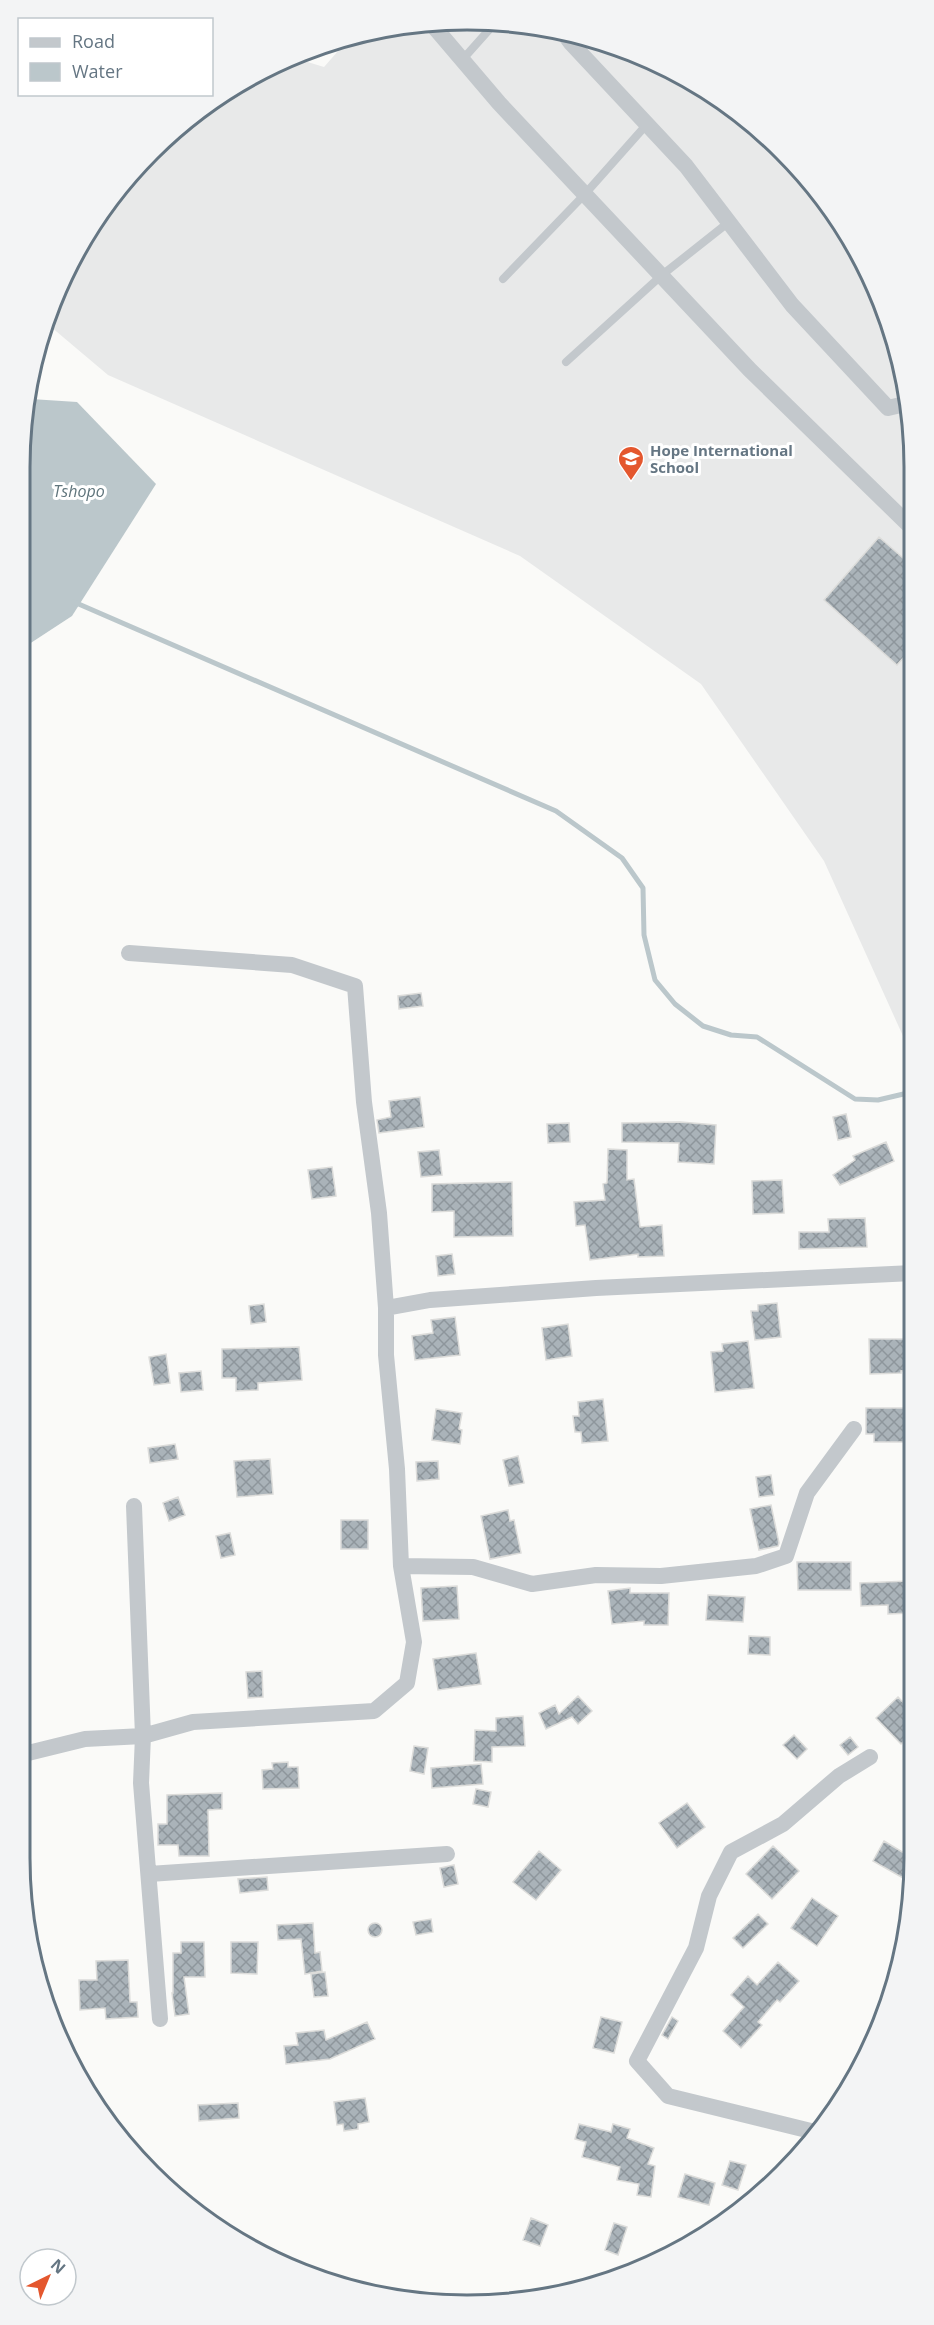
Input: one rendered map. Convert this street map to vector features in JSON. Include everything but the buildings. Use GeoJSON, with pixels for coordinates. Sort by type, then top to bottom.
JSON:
{"type":"FeatureCollection","features":[{"type":"Feature","properties":{"kind":"street"},"geometry":{"type":"LineString","coordinates":[[438,31],[499,103],[750,370],[904,520]]}},
{"type":"Feature","properties":{"kind":"street"},"geometry":{"type":"LineString","coordinates":[[571,43],[686,165],[792,305],[888,408],[899,405]]}},
{"type":"Feature","properties":{"kind":"street"},"geometry":{"type":"LineString","coordinates":[[30,1753],[85,1740],[143,1736],[193,1722],[374,1711],[407,1683],[414,1642],[401,1566],[397,1469],[386,1355],[386,1308],[378,1213],[364,1102],[355,986],[292,965],[129,953]]}},
{"type":"Feature","properties":{"kind":"street"},"geometry":{"type":"LineString","coordinates":[[386,1308],[430,1300],[584,1289],[904,1273]]}},
{"type":"Feature","properties":{"kind":"street"},"geometry":{"type":"LineString","coordinates":[[401,1566],[473,1566],[532,1584],[596,1575],[661,1576],[756,1566],[786,1556],[807,1493],[854,1430]]}},
{"type":"Feature","properties":{"kind":"street"},"geometry":{"type":"LineString","coordinates":[[134,1506],[143,1736],[141,1783],[160,2019]]}},
{"type":"Feature","properties":{"kind":"street"},"geometry":{"type":"LineString","coordinates":[[809,2130],[668,2096],[637,2061],[696,1948],[709,1896],[731,1852],[783,1824],[839,1776],[870,1757]]}},
{"type":"Feature","properties":{"kind":"street"},"geometry":{"type":"LineString","coordinates":[[149,1874],[447,1854]]}},
{"type":"Feature","properties":{"kind":"lane"},"geometry":{"type":"LineString","coordinates":[[463,59],[488,31]]}},
{"type":"Feature","properties":{"kind":"lane"},"geometry":{"type":"LineString","coordinates":[[503,279],[585,194],[648,123]]}},
{"type":"Feature","properties":{"kind":"lane"},"geometry":{"type":"LineString","coordinates":[[566,362],[662,275],[729,222]]}},
{"type":"Feature","properties":{"kind":"shaded area","name":"Hope International School"},"geometry":{"type":"Polygon","coordinates":[[[438,31],[496,31],[524,34],[552,38],[607,53],[634,63],[686,89],[733,120],[755,138],[796,179],[814,201],[845,249],[871,300],[881,327],[896,382],[903,438],[904,1038],[824,861],[701,684],[520,556],[108,375],[53,328],[63,300],[89,248],[120,201],[158,158],[201,120],[274,75],[305,61],[324,67],[340,49],[382,38],[438,31]]]}},
{"type":"Feature","properties":{"kind":"water","name":"Tshopo"},"geometry":{"type":"Polygon","coordinates":[[[36,399],[77,402],[156,484],[72,616],[30,643],[30,467],[36,399]]]}},
{"type":"Feature","properties":{"kind":"waterway"},"geometry":{"type":"LineString","coordinates":[[74,602],[556,811],[622,858],[643,888],[644,935],[655,980],[675,1004],[703,1026],[731,1035],[757,1037],[855,1099],[878,1100],[904,1094]]}},
{"type":"Feature","properties":{"kind":"place","name":"Hope International School"},"geometry":{"type":"Point","coordinates":[631,482]}}]}
